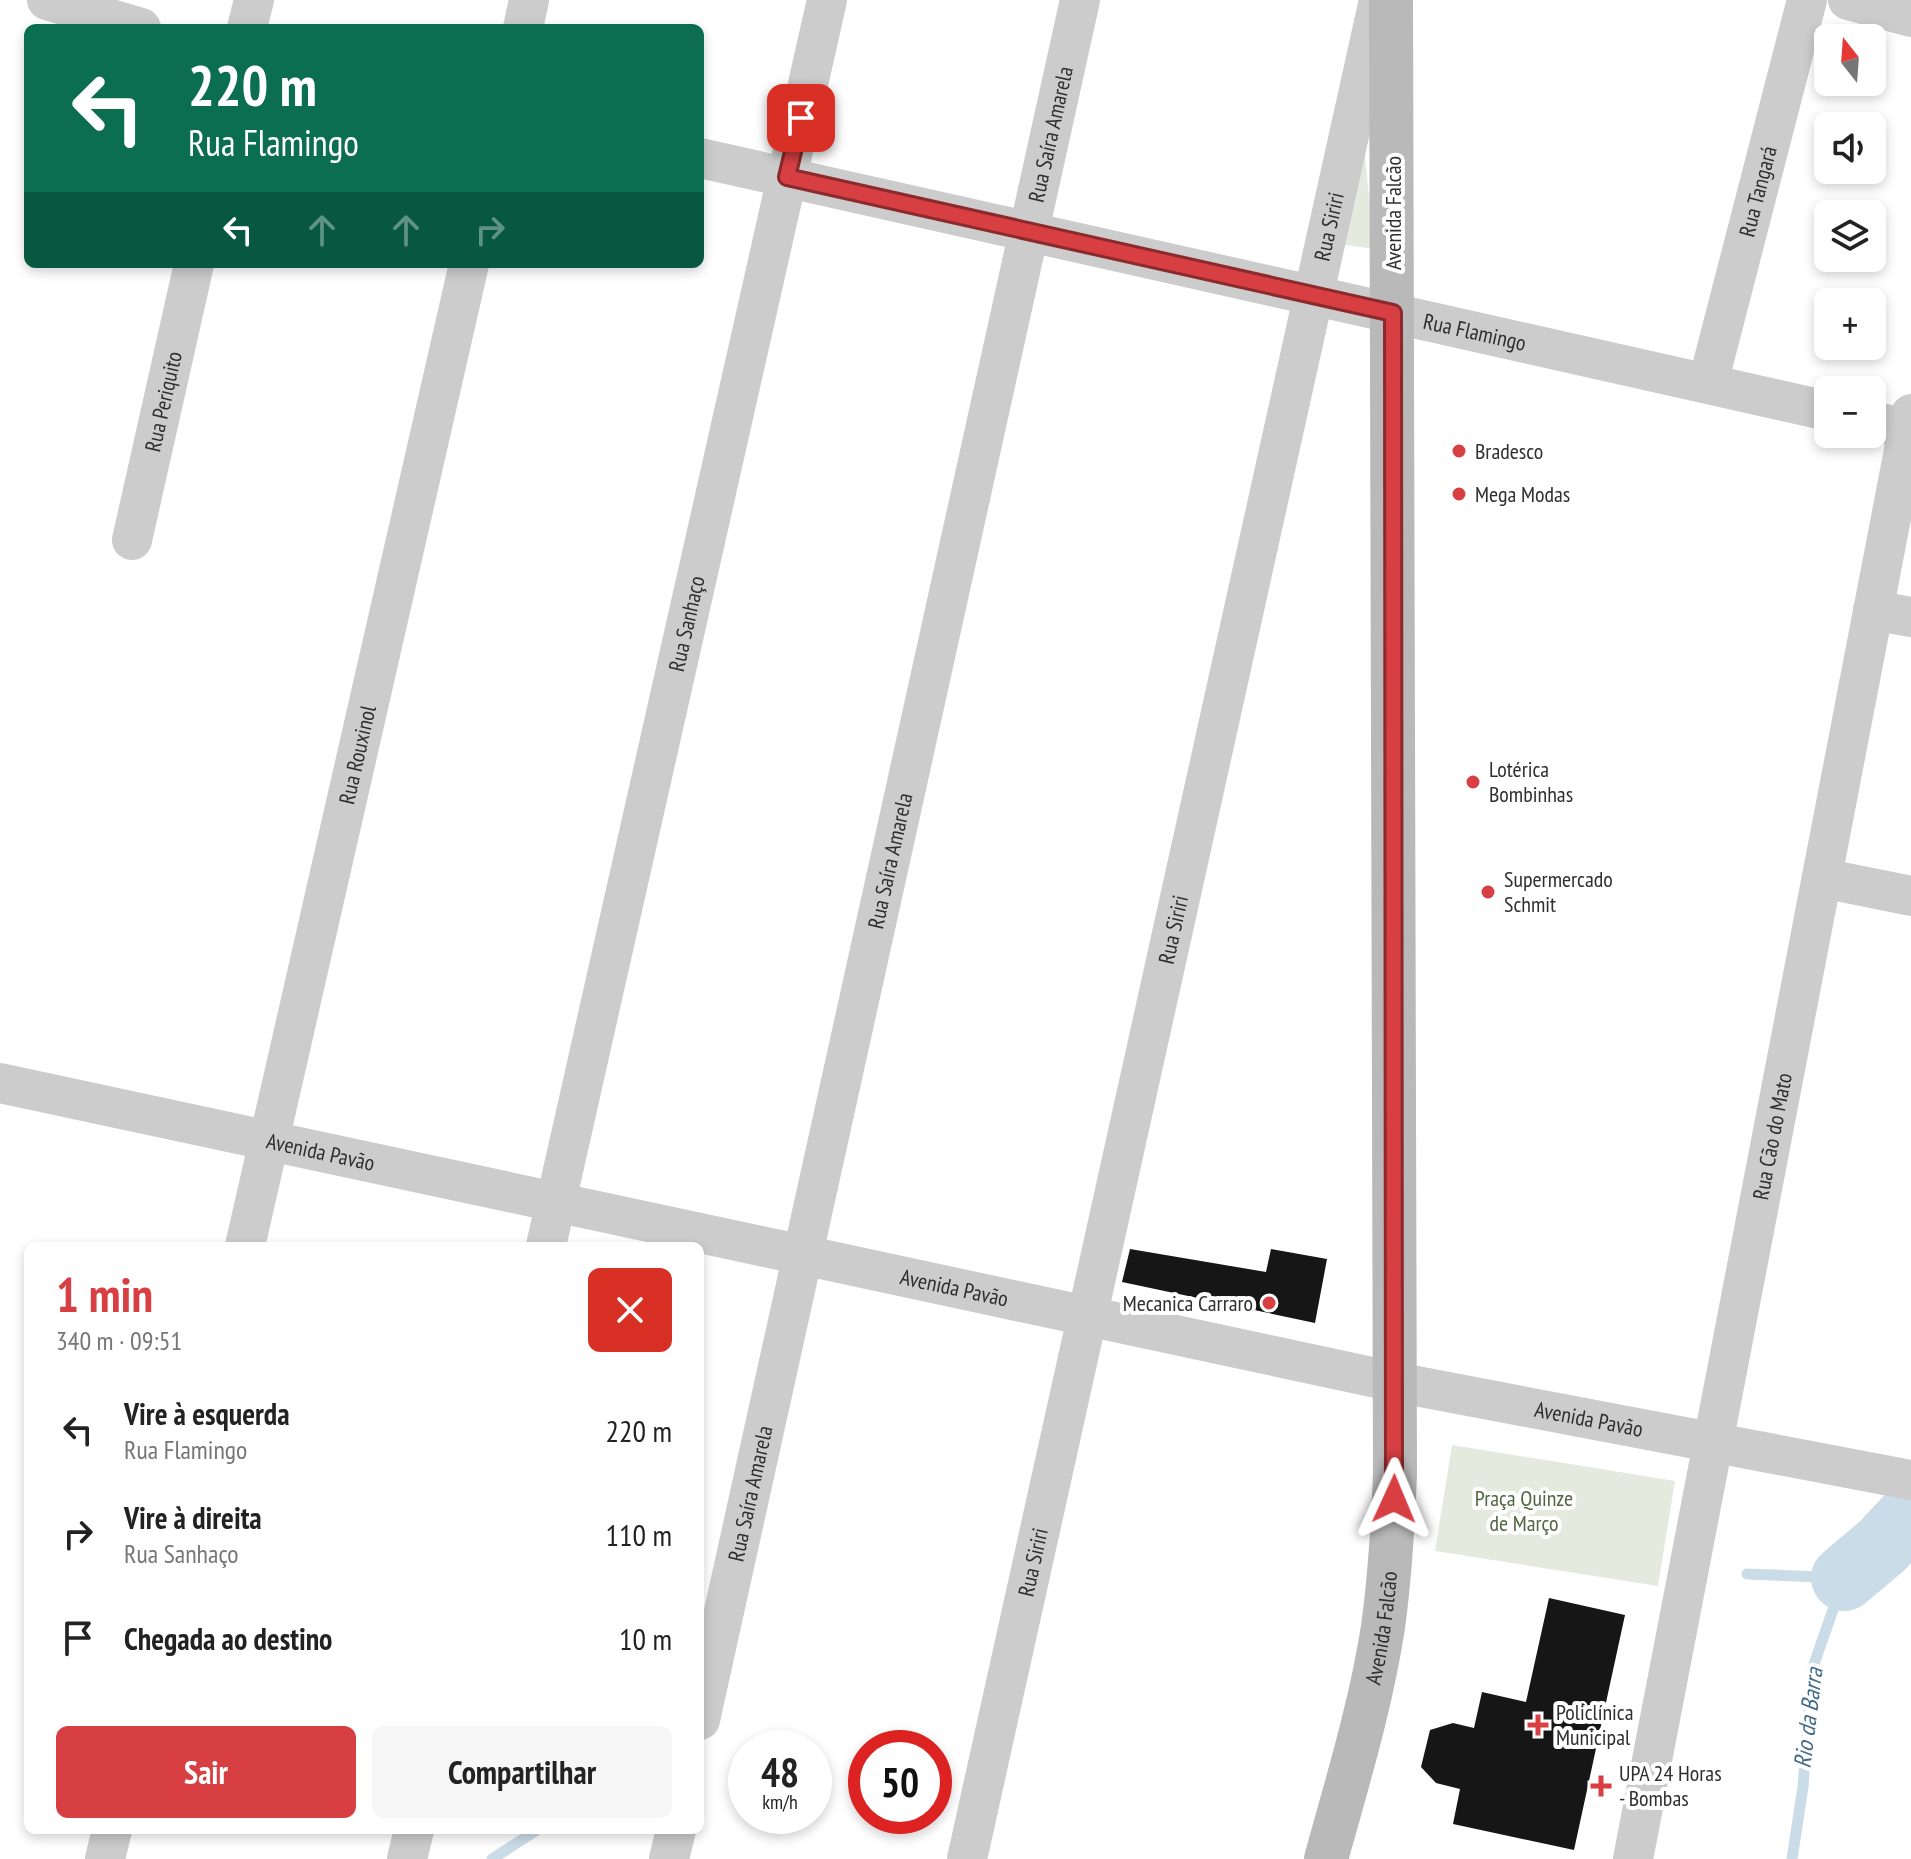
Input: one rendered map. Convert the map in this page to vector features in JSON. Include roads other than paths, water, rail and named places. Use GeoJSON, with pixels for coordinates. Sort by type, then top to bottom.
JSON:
{"type":"FeatureCollection","features":[{"type":"Feature","properties":{"kind":"main road","name":"Avenida Falcão"},"geometry":{"type":"LineString","coordinates":[[1326,1859],[1368,1699],[1382,1628],[1392,1550],[1395,1382],[1391,0]]}},
{"type":"Feature","properties":{"kind":"street"},"geometry":{"type":"LineString","coordinates":[[47,0],[128,24]]}},
{"type":"Feature","properties":{"kind":"street"},"geometry":{"type":"LineString","coordinates":[[248,24],[254,0]]}},
{"type":"Feature","properties":{"kind":"street"},"geometry":{"type":"LineString","coordinates":[[524,24],[529,0]]}},
{"type":"Feature","properties":{"kind":"street","name":"Rua Sanhaço"},"geometry":{"type":"LineString","coordinates":[[547,1242],[827,0]]}},
{"type":"Feature","properties":{"kind":"street","name":"Rua Saíra Amarela"},"geometry":{"type":"LineString","coordinates":[[704,1702],[1080,0]]}},
{"type":"Feature","properties":{"kind":"street","name":"Rua Siriri"},"geometry":{"type":"LineString","coordinates":[[967,1859],[1379,0]]}},
{"type":"Feature","properties":{"kind":"street","name":"Rua Tangará"},"geometry":{"type":"LineString","coordinates":[[1708,383],[1807,0]]}},
{"type":"Feature","properties":{"kind":"street"},"geometry":{"type":"LineString","coordinates":[[1848,0],[1911,17]]}},
{"type":"Feature","properties":{"kind":"street","name":"Rua Flamingo"},"geometry":{"type":"LineString","coordinates":[[704,159],[1814,408]]}},
{"type":"Feature","properties":{"kind":"street","name":"Rua Periquito"},"geometry":{"type":"LineString","coordinates":[[132,540],[193,268]]}},
{"type":"Feature","properties":{"kind":"street","name":"Rua Rouxinol"},"geometry":{"type":"LineString","coordinates":[[246,1242],[468,268]]}},
{"type":"Feature","properties":{"kind":"street","name":"Rua Cão do Mato"},"geometry":{"type":"LineString","coordinates":[[1633,1859],[1822,878],[1892,614],[1897,421]]}},
{"type":"Feature","properties":{"kind":"street"},"geometry":{"type":"LineString","coordinates":[[1822,878],[1911,896]]}},
{"type":"Feature","properties":{"kind":"street","name":"Avenida Pavão"},"geometry":{"type":"LineString","coordinates":[[0,1083],[1395,1382],[1911,1480]]}},
{"type":"Feature","properties":{"kind":"street"},"geometry":{"type":"LineString","coordinates":[[105,1859],[111,1834]]}},
{"type":"Feature","properties":{"kind":"street"},"geometry":{"type":"LineString","coordinates":[[407,1859],[413,1834]]}},
{"type":"Feature","properties":{"kind":"street"},"geometry":{"type":"LineString","coordinates":[[669,1859],[675,1834]]}},
{"type":"Feature","properties":{"kind":"waterway","name":"Rio da Barra"},"geometry":{"type":"LineString","coordinates":[[1844,1578],[1882,1546],[1911,1515]]}},
{"type":"Feature","properties":{"kind":"waterway","name":"Rio da Barra"},"geometry":{"type":"LineString","coordinates":[[1747,1574],[1844,1578],[1812,1670],[1803,1787],[1792,1859]]}},
{"type":"Feature","properties":{"kind":"waterway"},"geometry":{"type":"LineString","coordinates":[[492,1859],[531,1834]]}},
{"type":"Feature","properties":{"kind":"place","name":"Bradesco"},"geometry":{"type":"Point","coordinates":[1459,451]}},
{"type":"Feature","properties":{"kind":"place","name":"Mega Modas"},"geometry":{"type":"Point","coordinates":[1459,494]}},
{"type":"Feature","properties":{"kind":"place","name":"Lotérica Bombinhas"},"geometry":{"type":"Point","coordinates":[1473,782]}},
{"type":"Feature","properties":{"kind":"place","name":"Supermercado Schmit"},"geometry":{"type":"Point","coordinates":[1488,892]}},
{"type":"Feature","properties":{"kind":"place","name":"Mecanica Carraro"},"geometry":{"type":"Point","coordinates":[1269,1303]}},
{"type":"Feature","properties":{"kind":"place","name":"Policlínica Municipal"},"geometry":{"type":"Point","coordinates":[1538,1725]}},
{"type":"Feature","properties":{"kind":"place","name":"UPA 24 Horas - Bombas"},"geometry":{"type":"Point","coordinates":[1601,1786]}},
{"type":"Feature","properties":{"kind":"park label","name":"Praça Quinze de Março"},"geometry":{"type":"Point","coordinates":[1524,1510]}}]}
